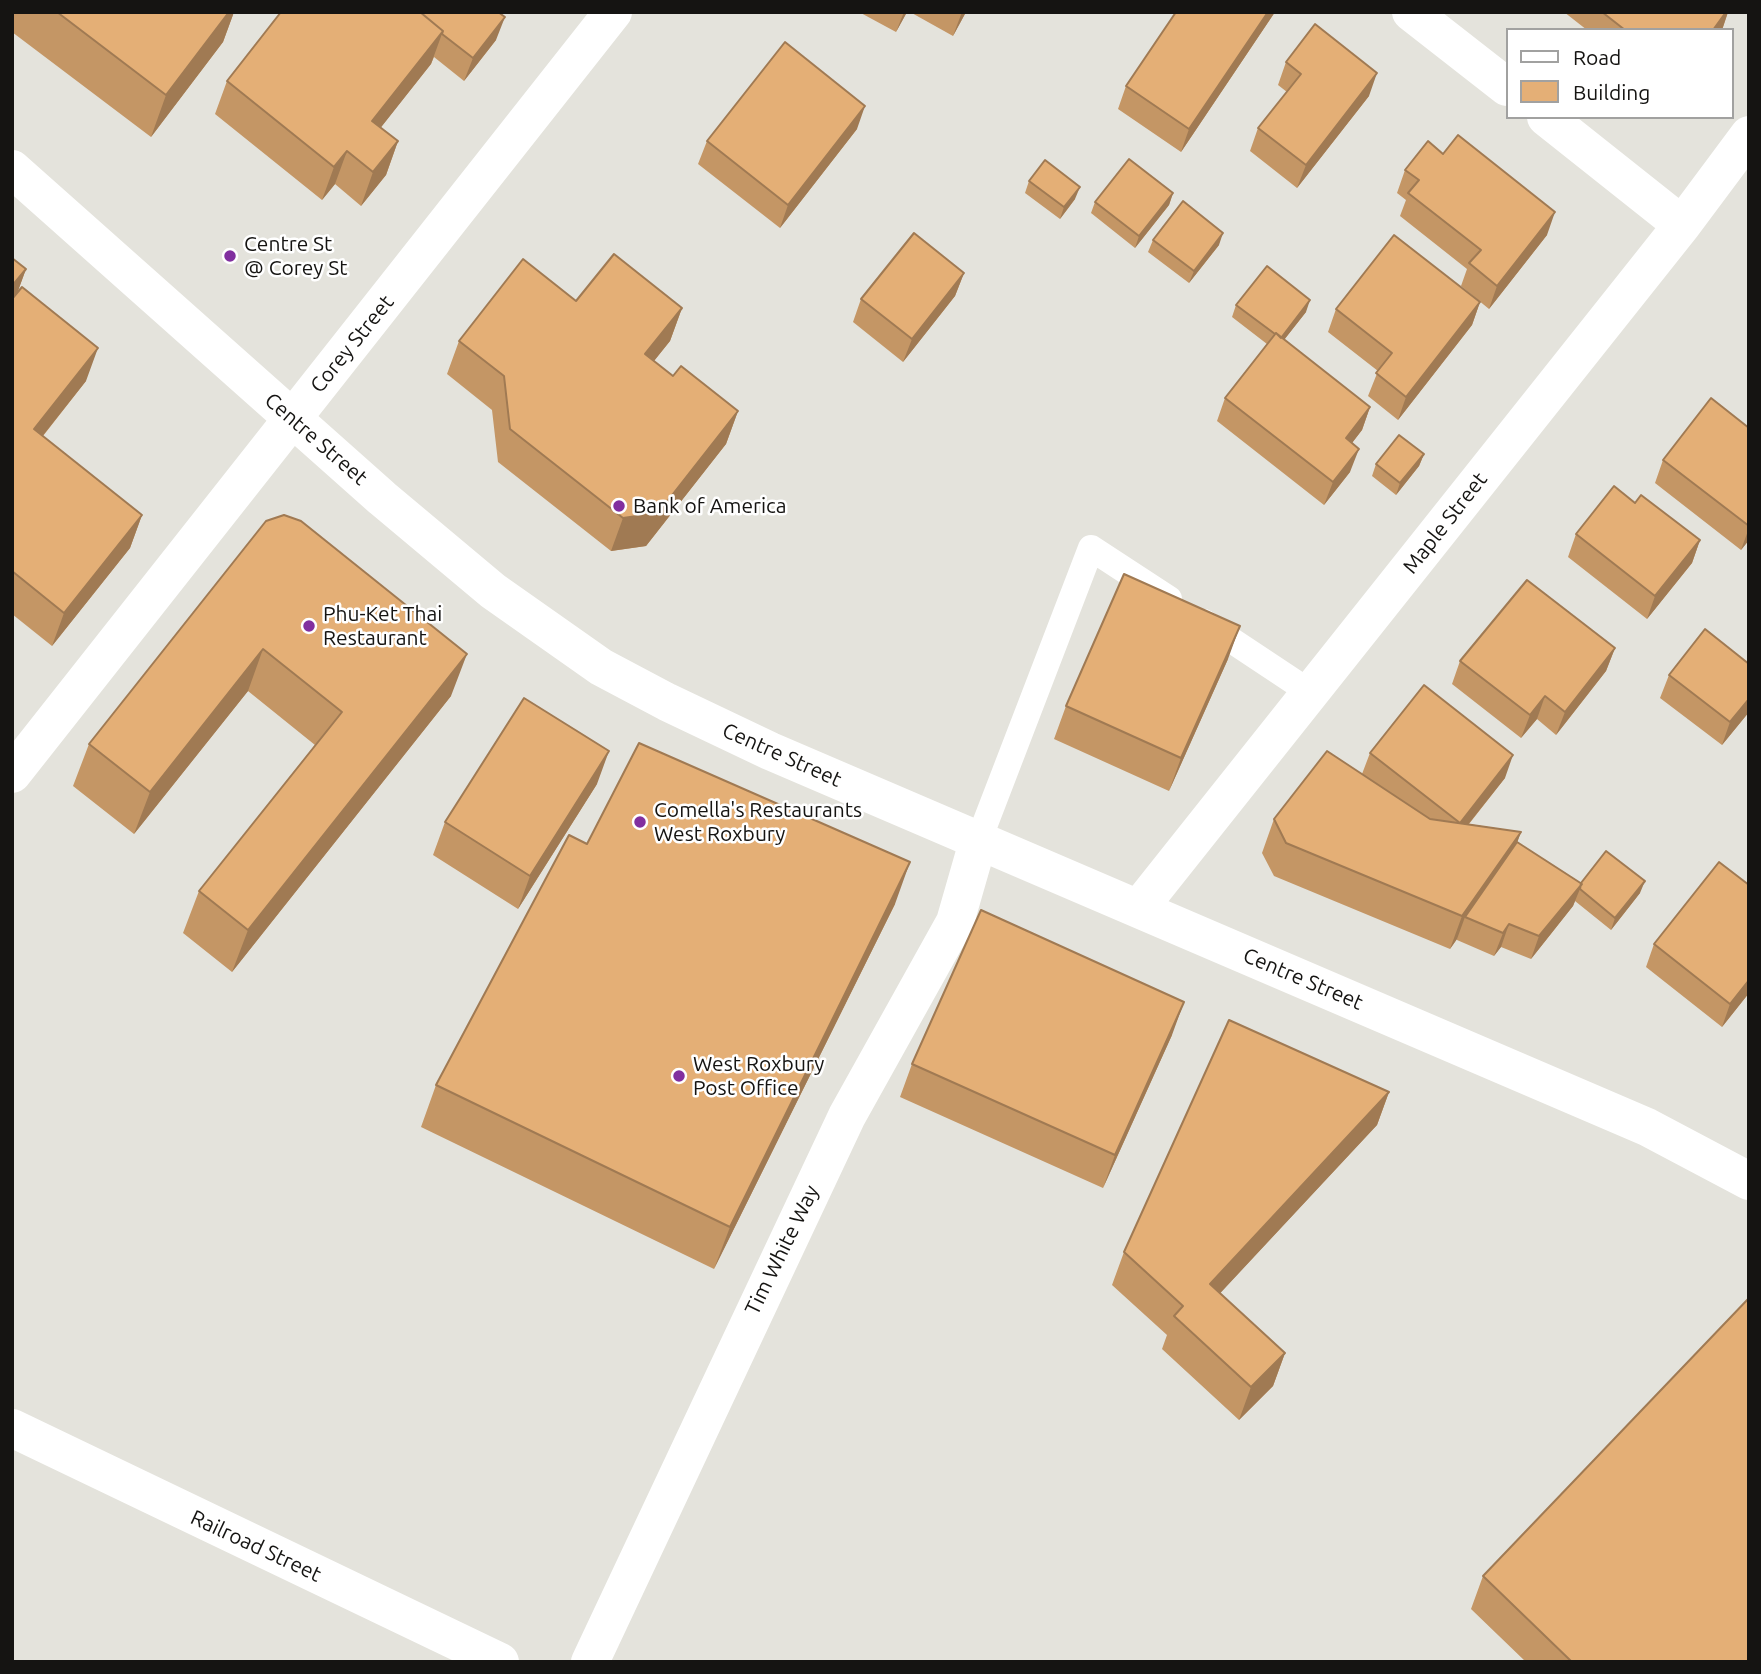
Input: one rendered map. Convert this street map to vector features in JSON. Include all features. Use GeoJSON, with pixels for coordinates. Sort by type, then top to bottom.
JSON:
{"type":"FeatureCollection","features":[{"type":"Feature","properties":{"kind":"street","name":"Corey Street"},"geometry":{"type":"LineString","coordinates":[[12,774],[613,12]]}},
{"type":"Feature","properties":{"kind":"street"},"geometry":{"type":"LineString","coordinates":[[1411,12],[1506,86]]}},
{"type":"Feature","properties":{"kind":"street"},"geometry":{"type":"LineString","coordinates":[[1549,119],[1682,225]]}},
{"type":"Feature","properties":{"kind":"street","name":"Maple Street"},"geometry":{"type":"LineString","coordinates":[[1139,908],[1682,225],[1749,135]]}},
{"type":"Feature","properties":{"kind":"street","name":"Centre Street"},"geometry":{"type":"LineString","coordinates":[[12,169],[292,419],[483,584],[601,667],[770,751],[1647,1127],[1749,1181]]}},
{"type":"Feature","properties":{"kind":"street","name":"Tim White Way"},"geometry":{"type":"LineString","coordinates":[[590,1662],[760,1295],[847,1116],[955,922],[978,842]]}},
{"type":"Feature","properties":{"kind":"street","name":"Railroad Street"},"geometry":{"type":"LineString","coordinates":[[12,1428],[500,1662]]}},
{"type":"Feature","properties":{"kind":"lane"},"geometry":{"type":"LineString","coordinates":[[978,842],[1091,548],[1311,693]]}},
{"type":"Feature","properties":{"kind":"building"},"geometry":{"type":"Polygon","coordinates":[[[57,12],[229,12],[166,95],[57,12]]]}},
{"type":"Feature","properties":{"kind":"building"},"geometry":{"type":"Polygon","coordinates":[[[281,12],[420,12],[443,31],[372,121],[398,141],[373,172],[347,151],[334,167],[227,81],[281,12]]]}},
{"type":"Feature","properties":{"kind":"building"},"geometry":{"type":"Polygon","coordinates":[[[420,12],[498,12],[505,17],[473,58],[442,34],[443,31],[420,12]]]}},
{"type":"Feature","properties":{"kind":"building"},"geometry":{"type":"Polygon","coordinates":[[[1176,12],[1268,12],[1189,129],[1126,86],[1176,12]]]}},
{"type":"Feature","properties":{"kind":"building"},"geometry":{"type":"Polygon","coordinates":[[[1602,12],[1726,12],[1714,28],[1622,28],[1602,12]]]}},
{"type":"Feature","properties":{"kind":"building"},"geometry":{"type":"Polygon","coordinates":[[[1315,24],[1377,73],[1306,165],[1258,128],[1301,74],[1286,62],[1315,24]]]}},
{"type":"Feature","properties":{"kind":"building"},"geometry":{"type":"Polygon","coordinates":[[[785,42],[865,106],[788,205],[707,141],[785,42]]]}},
{"type":"Feature","properties":{"kind":"building"},"geometry":{"type":"Polygon","coordinates":[[[1458,135],[1555,212],[1497,286],[1469,263],[1481,250],[1408,193],[1419,180],[1405,170],[1428,141],[1443,154],[1458,135]]]}},
{"type":"Feature","properties":{"kind":"building"},"geometry":{"type":"Polygon","coordinates":[[[1129,159],[1173,193],[1139,236],[1095,202],[1129,159]]]}},
{"type":"Feature","properties":{"kind":"building"},"geometry":{"type":"Polygon","coordinates":[[[1045,160],[1080,187],[1064,207],[1029,181],[1045,160]]]}},
{"type":"Feature","properties":{"kind":"building"},"geometry":{"type":"Polygon","coordinates":[[[1183,201],[1223,233],[1194,271],[1153,240],[1183,201]]]}},
{"type":"Feature","properties":{"kind":"building"},"geometry":{"type":"Polygon","coordinates":[[[914,233],[964,273],[912,339],[861,299],[914,233]]]}},
{"type":"Feature","properties":{"kind":"building"},"geometry":{"type":"Polygon","coordinates":[[[1394,235],[1480,302],[1406,397],[1376,373],[1392,353],[1336,309],[1394,235]]]}},
{"type":"Feature","properties":{"kind":"building"},"geometry":{"type":"Polygon","coordinates":[[[614,254],[682,308],[645,354],[673,376],[681,366],[738,411],[658,513],[623,518],[510,429],[504,376],[459,341],[523,259],[576,301],[614,254]]]}},
{"type":"Feature","properties":{"kind":"building"},"geometry":{"type":"Polygon","coordinates":[[[12,258],[26,269],[12,286],[12,258]]]}},
{"type":"Feature","properties":{"kind":"building"},"geometry":{"type":"Polygon","coordinates":[[[1267,266],[1310,300],[1281,338],[1236,305],[1267,266]]]}},
{"type":"Feature","properties":{"kind":"building"},"geometry":{"type":"Polygon","coordinates":[[[22,287],[98,348],[34,429],[142,515],[64,613],[12,571],[12,299],[22,287]]]}},
{"type":"Feature","properties":{"kind":"building"},"geometry":{"type":"Polygon","coordinates":[[[1276,333],[1370,407],[1346,438],[1359,449],[1333,482],[1225,398],[1276,333]]]}},
{"type":"Feature","properties":{"kind":"building"},"geometry":{"type":"Polygon","coordinates":[[[1711,398],[1749,428],[1749,526],[1663,460],[1711,398]]]}},
{"type":"Feature","properties":{"kind":"building"},"geometry":{"type":"Polygon","coordinates":[[[1399,435],[1424,454],[1400,483],[1376,464],[1399,435]]]}},
{"type":"Feature","properties":{"kind":"building"},"geometry":{"type":"Polygon","coordinates":[[[1614,486],[1635,503],[1641,495],[1700,540],[1655,596],[1576,534],[1614,486]]]}},
{"type":"Feature","properties":{"kind":"building"},"geometry":{"type":"Polygon","coordinates":[[[284,515],[301,521],[467,654],[248,930],[199,891],[342,712],[263,649],[150,792],[89,744],[266,521],[284,515]]]}},
{"type":"Feature","properties":{"kind":"building"},"geometry":{"type":"Polygon","coordinates":[[[1124,574],[1240,626],[1181,758],[1066,706],[1124,574]]]}},
{"type":"Feature","properties":{"kind":"building"},"geometry":{"type":"Polygon","coordinates":[[[1527,580],[1615,648],[1565,712],[1545,696],[1530,715],[1460,661],[1527,580]]]}},
{"type":"Feature","properties":{"kind":"building"},"geometry":{"type":"Polygon","coordinates":[[[1705,629],[1749,664],[1749,699],[1730,722],[1669,675],[1705,629]]]}},
{"type":"Feature","properties":{"kind":"building"},"geometry":{"type":"Polygon","coordinates":[[[1424,685],[1513,755],[1460,823],[1370,753],[1424,685]]]}},
{"type":"Feature","properties":{"kind":"building"},"geometry":{"type":"Polygon","coordinates":[[[524,698],[609,751],[530,876],[445,822],[524,698]]]}},
{"type":"Feature","properties":{"kind":"building"},"geometry":{"type":"Polygon","coordinates":[[[639,743],[910,862],[730,1227],[436,1085],[569,835],[587,844],[639,743]]]}},
{"type":"Feature","properties":{"kind":"building"},"geometry":{"type":"Polygon","coordinates":[[[1327,751],[1430,819],[1521,832],[1462,916],[1286,843],[1274,819],[1327,751]]]}},
{"type":"Feature","properties":{"kind":"building"},"geometry":{"type":"Polygon","coordinates":[[[1517,842],[1582,884],[1539,936],[1509,924],[1503,933],[1465,917],[1517,842]]]}},
{"type":"Feature","properties":{"kind":"building"},"geometry":{"type":"Polygon","coordinates":[[[1606,851],[1645,881],[1615,918],[1580,889],[1581,883],[1606,851]]]}},
{"type":"Feature","properties":{"kind":"building"},"geometry":{"type":"Polygon","coordinates":[[[1719,862],[1749,885],[1749,980],[1730,1004],[1654,944],[1719,862]]]}},
{"type":"Feature","properties":{"kind":"building"},"geometry":{"type":"Polygon","coordinates":[[[981,910],[1184,1002],[1115,1155],[912,1064],[981,910]]]}},
{"type":"Feature","properties":{"kind":"building"},"geometry":{"type":"Polygon","coordinates":[[[1229,1020],[1389,1092],[1210,1284],[1285,1353],[1251,1387],[1174,1316],[1183,1306],[1124,1252],[1229,1020]]]}},
{"type":"Feature","properties":{"kind":"building"},"geometry":{"type":"Polygon","coordinates":[[[1749,1298],[1749,1662],[1572,1662],[1483,1576],[1749,1298]]]}},
{"type":"Feature","properties":{"kind":"place","name":"Centre St @ Corey St"},"geometry":{"type":"Point","coordinates":[230,256]}},
{"type":"Feature","properties":{"kind":"place","name":"Bank of America"},"geometry":{"type":"Point","coordinates":[619,506]}},
{"type":"Feature","properties":{"kind":"place","name":"Phu-Ket Thai Restaurant"},"geometry":{"type":"Point","coordinates":[309,626]}},
{"type":"Feature","properties":{"kind":"place","name":"Comella's Restaurants West Roxbury"},"geometry":{"type":"Point","coordinates":[640,822]}},
{"type":"Feature","properties":{"kind":"place","name":"West Roxbury Post Office"},"geometry":{"type":"Point","coordinates":[679,1076]}}]}
